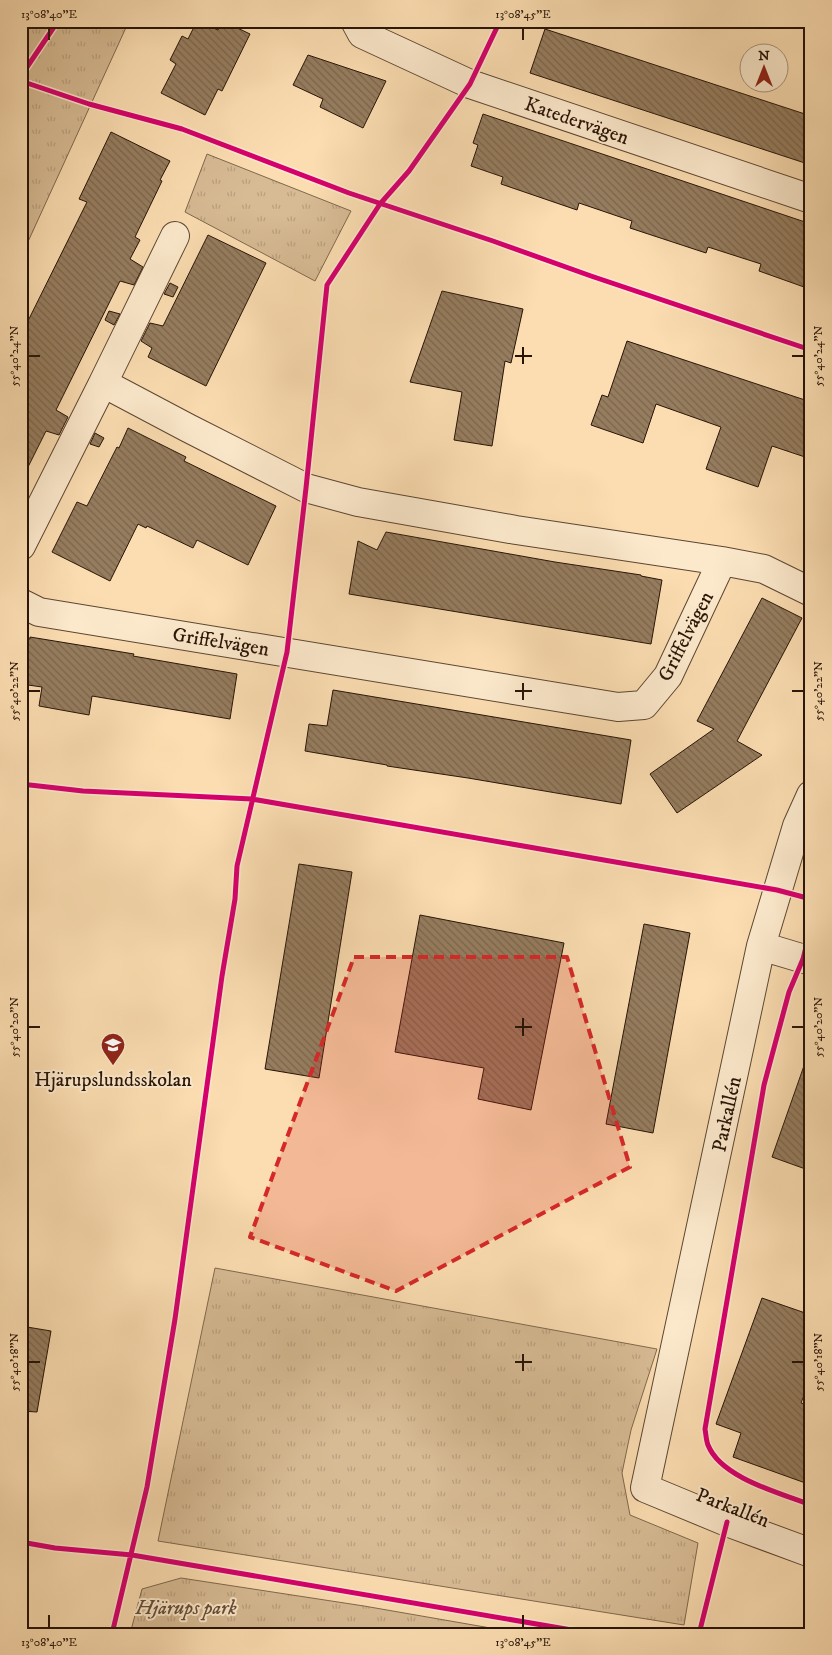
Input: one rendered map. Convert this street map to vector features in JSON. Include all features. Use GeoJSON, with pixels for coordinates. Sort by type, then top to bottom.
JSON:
{"type":"FeatureCollection","features":[{"type":"Feature","properties":{"kind":"street","name":"Katedervägen"},"geometry":{"type":"LineString","coordinates":[[355,21],[362,34],[470,84],[811,199]]}},
{"type":"Feature","properties":{"kind":"street"},"geometry":{"type":"LineString","coordinates":[[21,546],[175,236]]}},
{"type":"Feature","properties":{"kind":"street","name":"Griffelvägen"},"geometry":{"type":"LineString","coordinates":[[103,382],[306,488],[358,502],[516,530],[764,569],[811,592]]}},
{"type":"Feature","properties":{"kind":"street","name":"Griffelvägen"},"geometry":{"type":"LineString","coordinates":[[21,603],[39,612],[618,708],[644,705],[668,676],[722,561]]}},
{"type":"Feature","properties":{"kind":"street"},"geometry":{"type":"LineString","coordinates":[[811,795],[796,826],[761,946],[811,961]]}},
{"type":"Feature","properties":{"kind":"street","name":"Parkallén"},"geometry":{"type":"LineString","coordinates":[[761,946],[645,1488],[727,1522],[811,1553]]}},
{"type":"Feature","properties":{"kind":"highlighted area"},"geometry":{"type":"Polygon","coordinates":[[[354,957],[567,957],[630,1167],[396,1291],[250,1237],[354,957]]]}},
{"type":"Feature","properties":{"kind":"green space"},"geometry":{"type":"Polygon","coordinates":[[[21,21],[129,21],[21,257],[21,21]]]}},
{"type":"Feature","properties":{"kind":"green space"},"geometry":{"type":"Polygon","coordinates":[[[207,154],[351,211],[315,281],[185,212],[207,154]]]}},
{"type":"Feature","properties":{"kind":"green space"},"geometry":{"type":"Polygon","coordinates":[[[215,1268],[657,1349],[631,1430],[622,1473],[630,1515],[698,1543],[684,1625],[158,1541],[215,1268]]]}},
{"type":"Feature","properties":{"kind":"green space","name":"Hjärups park"},"geometry":{"type":"Polygon","coordinates":[[[181,1578],[364,1606],[525,1634],[130,1634],[142,1589],[181,1578]]]}},
{"type":"Feature","properties":{"kind":"building"},"geometry":{"type":"Polygon","coordinates":[[[197,21],[218,30],[223,21],[250,34],[222,91],[218,89],[205,115],[161,93],[176,64],[170,60],[182,36],[188,39],[197,21]]]}},
{"type":"Feature","properties":{"kind":"building"},"geometry":{"type":"Polygon","coordinates":[[[545,29],[811,116],[811,165],[530,73],[545,29]]]}},
{"type":"Feature","properties":{"kind":"building"},"geometry":{"type":"Polygon","coordinates":[[[308,55],[386,81],[363,128],[320,107],[323,99],[293,85],[308,55]]]}},
{"type":"Feature","properties":{"kind":"building"},"geometry":{"type":"Polygon","coordinates":[[[483,114],[811,224],[811,266],[804,287],[759,271],[761,264],[708,247],[706,253],[630,228],[632,221],[579,203],[577,210],[501,184],[503,177],[471,166],[478,145],[473,143],[483,114]]]}},
{"type":"Feature","properties":{"kind":"building"},"geometry":{"type":"Polygon","coordinates":[[[111,132],[170,161],[135,237],[140,240],[130,259],[143,267],[134,285],[120,281],[56,410],[68,417],[59,435],[46,431],[21,481],[21,335],[87,202],[79,199],[111,132]]]}},
{"type":"Feature","properties":{"kind":"building"},"geometry":{"type":"Polygon","coordinates":[[[208,235],[266,263],[206,386],[148,357],[152,348],[141,341],[150,323],[163,326],[208,235]]]}},
{"type":"Feature","properties":{"kind":"building"},"geometry":{"type":"Polygon","coordinates":[[[170,283],[178,287],[173,297],[164,294],[170,283]]]}},
{"type":"Feature","properties":{"kind":"building"},"geometry":{"type":"Polygon","coordinates":[[[442,291],[523,309],[511,363],[505,361],[492,446],[454,440],[462,392],[410,382],[442,291]]]}},
{"type":"Feature","properties":{"kind":"building"},"geometry":{"type":"Polygon","coordinates":[[[109,311],[120,314],[114,325],[105,320],[109,311]]]}},
{"type":"Feature","properties":{"kind":"building"},"geometry":{"type":"Polygon","coordinates":[[[627,341],[811,402],[811,459],[772,446],[758,487],[706,469],[721,427],[656,404],[643,443],[591,425],[602,395],[608,397],[627,341]]]}},
{"type":"Feature","properties":{"kind":"building"},"geometry":{"type":"Polygon","coordinates":[[[128,428],[186,457],[184,461],[276,506],[248,565],[197,540],[193,548],[147,526],[146,528],[138,524],[110,581],[52,552],[77,502],[87,506],[128,428]]]}},
{"type":"Feature","properties":{"kind":"building"},"geometry":{"type":"Polygon","coordinates":[[[95,433],[104,438],[99,447],[90,444],[95,433]]]}},
{"type":"Feature","properties":{"kind":"building"},"geometry":{"type":"Polygon","coordinates":[[[386,532],[662,580],[651,644],[349,594],[358,541],[377,550],[386,532]]]}},
{"type":"Feature","properties":{"kind":"building"},"geometry":{"type":"Polygon","coordinates":[[[762,598],[802,618],[737,741],[762,755],[677,813],[650,774],[714,729],[697,721],[762,598]]]}},
{"type":"Feature","properties":{"kind":"building"},"geometry":{"type":"Polygon","coordinates":[[[30,637],[134,654],[133,656],[237,674],[230,719],[92,696],[89,715],[39,706],[42,687],[21,684],[21,638],[30,639],[30,637]]]}},
{"type":"Feature","properties":{"kind":"building"},"geometry":{"type":"Polygon","coordinates":[[[333,690],[631,740],[621,804],[305,751],[309,724],[327,726],[333,690]]]}},
{"type":"Feature","properties":{"kind":"building"},"geometry":{"type":"Polygon","coordinates":[[[299,864],[352,872],[319,1078],[265,1069],[299,864]]]}},
{"type":"Feature","properties":{"kind":"building"},"geometry":{"type":"Polygon","coordinates":[[[420,915],[564,943],[531,1110],[478,1099],[484,1068],[395,1052],[420,915]]]}},
{"type":"Feature","properties":{"kind":"building"},"geometry":{"type":"Polygon","coordinates":[[[644,924],[690,933],[653,1133],[606,1124],[644,924]]]}},
{"type":"Feature","properties":{"kind":"building"},"geometry":{"type":"Polygon","coordinates":[[[806,1060],[811,1061],[811,1171],[772,1157],[806,1060]]]}},
{"type":"Feature","properties":{"kind":"building"},"geometry":{"type":"Polygon","coordinates":[[[762,1298],[811,1315],[811,1377],[801,1403],[811,1406],[811,1485],[733,1457],[741,1433],[716,1424],[762,1298]]]}},
{"type":"Feature","properties":{"kind":"building"},"geometry":{"type":"Polygon","coordinates":[[[21,1326],[51,1331],[37,1412],[21,1411],[21,1326]]]}},
{"type":"Feature","properties":{"kind":"cycle path"},"geometry":{"type":"LineString","coordinates":[[21,76],[58,21]]}},
{"type":"Feature","properties":{"kind":"cycle path"},"geometry":{"type":"LineString","coordinates":[[112,1634],[147,1487],[175,1319],[222,976],[235,899],[237,866],[287,652],[327,285],[380,204],[409,171],[470,84],[500,21]]}},
{"type":"Feature","properties":{"kind":"cycle path"},"geometry":{"type":"LineString","coordinates":[[21,81],[89,104],[182,129],[349,193],[811,350]]}},
{"type":"Feature","properties":{"kind":"cycle path"},"geometry":{"type":"LineString","coordinates":[[21,784],[83,791],[252,799],[777,890],[811,899]]}},
{"type":"Feature","properties":{"kind":"cycle path"},"geometry":{"type":"LineString","coordinates":[[811,927],[803,959],[789,992],[764,1085],[705,1429],[708,1445],[715,1457],[725,1467],[753,1483],[811,1505]]}},
{"type":"Feature","properties":{"kind":"cycle path"},"geometry":{"type":"LineString","coordinates":[[699,1634],[727,1522]]}},
{"type":"Feature","properties":{"kind":"cycle path"},"geometry":{"type":"LineString","coordinates":[[21,1542],[55,1548],[132,1555],[595,1634]]}},
{"type":"Feature","properties":{"kind":"place","name":"Hjärupslundsskolan"},"geometry":{"type":"Point","coordinates":[113,1066]}}]}
